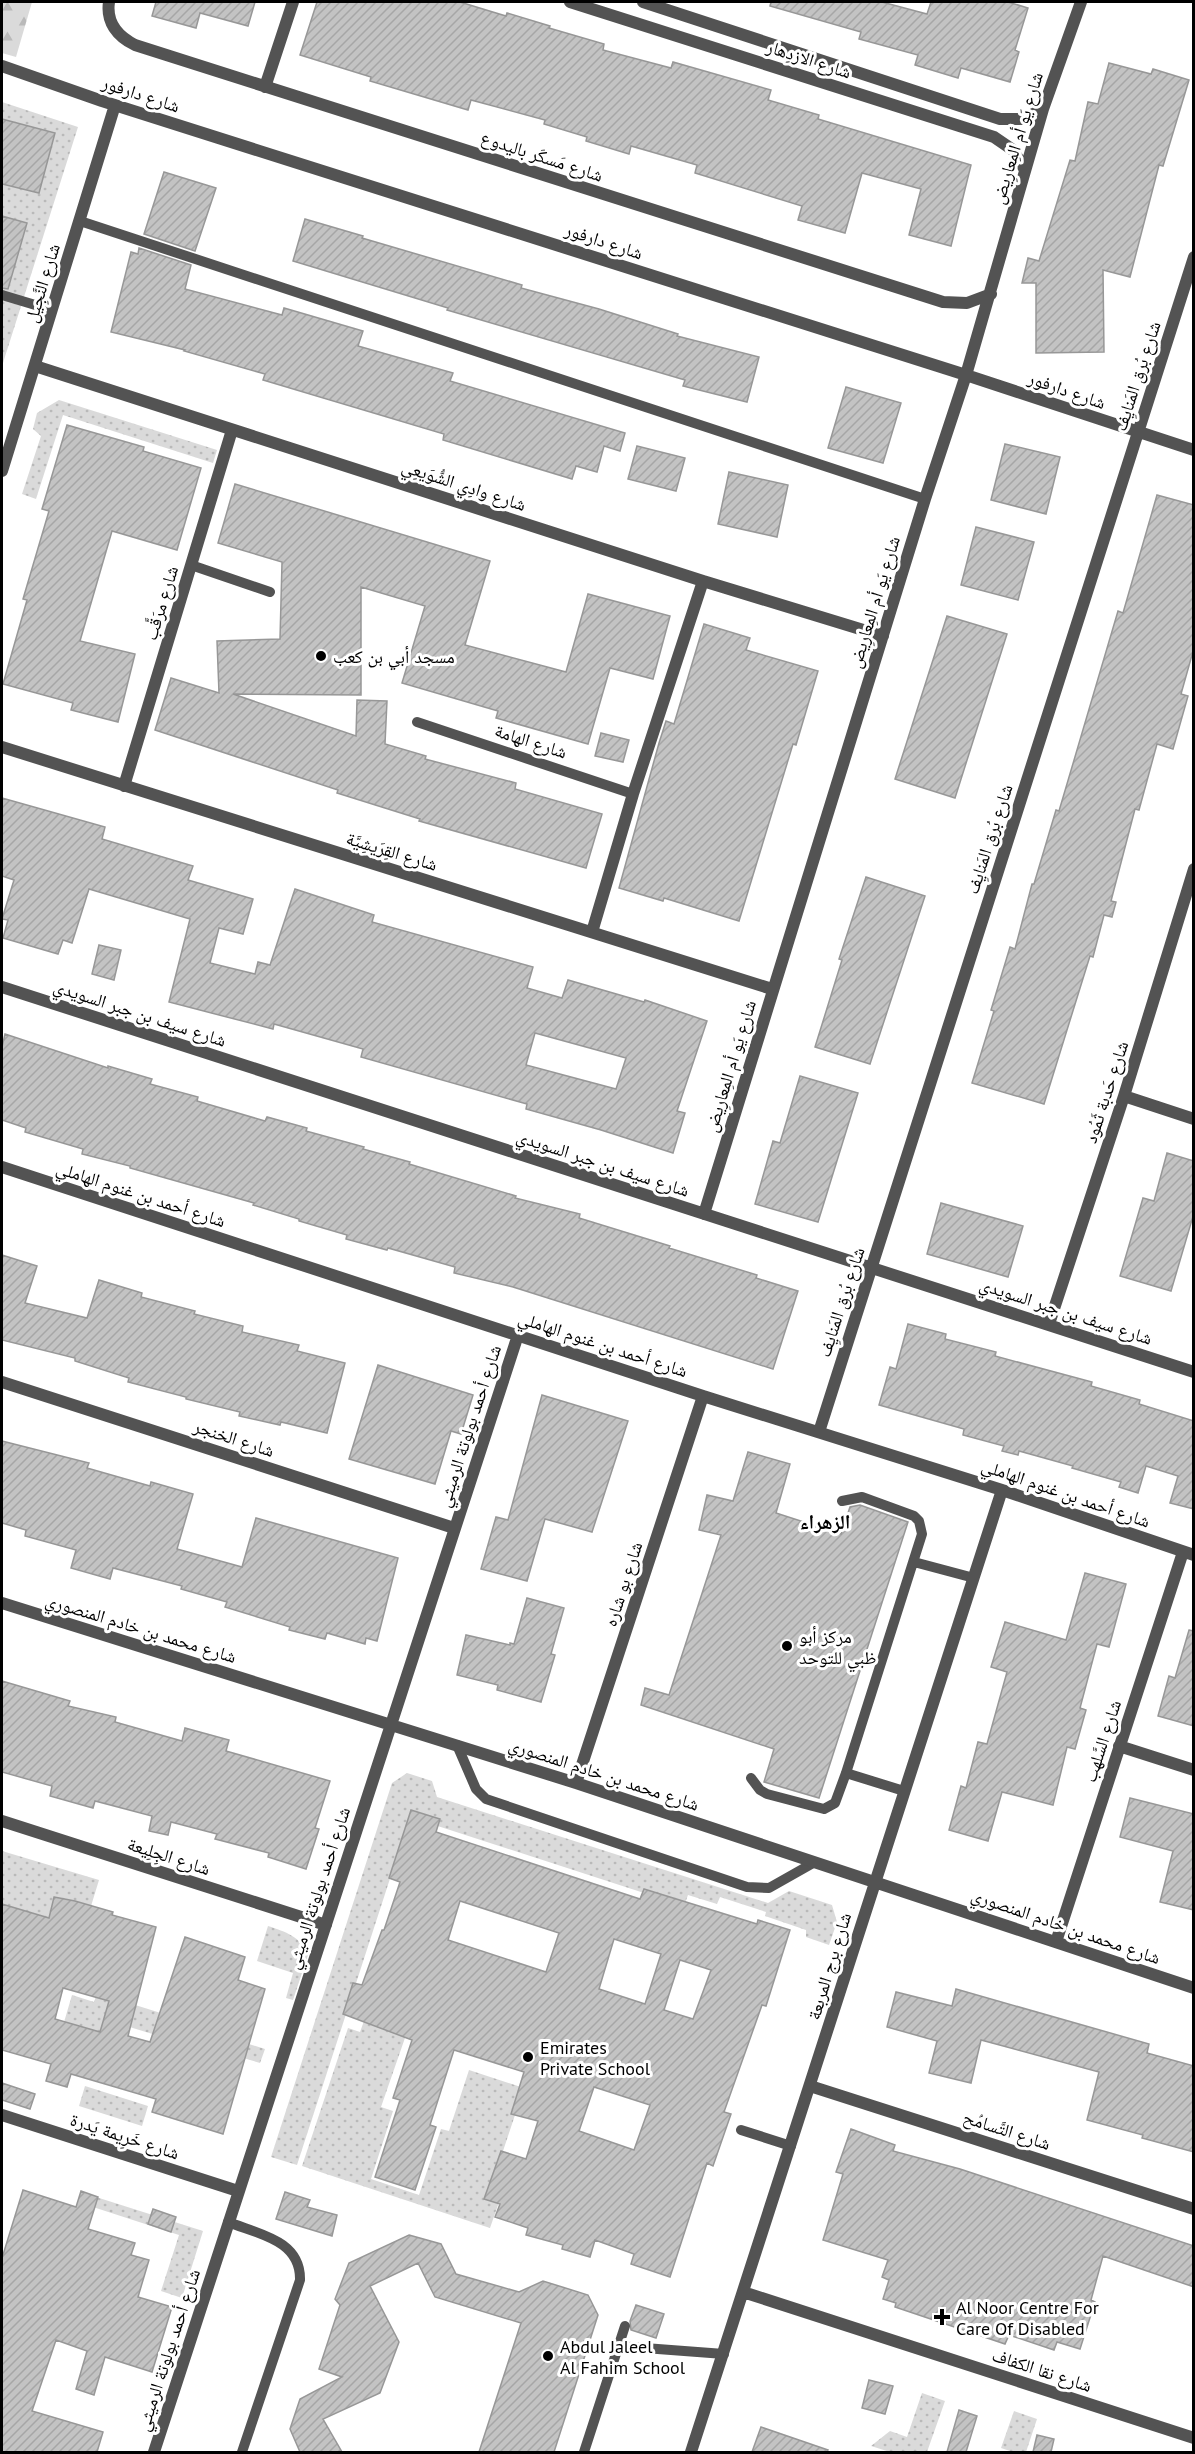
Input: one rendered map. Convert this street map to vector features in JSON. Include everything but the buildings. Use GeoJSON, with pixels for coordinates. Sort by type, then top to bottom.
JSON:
{"type":"FeatureCollection","features":[{"type":"Feature","properties":{"kind":"street","name":"شارع مَسكَر باليدوع"},"geometry":{"type":"LineString","coordinates":[[110,2],[111,24],[125,40],[265,87],[943,302],[967,303],[991,294]]}},
{"type":"Feature","properties":{"kind":"street"},"geometry":{"type":"LineString","coordinates":[[265,87],[293,2]]}},
{"type":"Feature","properties":{"kind":"street","name":"شارع الازدِهار"},"geometry":{"type":"LineString","coordinates":[[570,2],[994,137],[1013,150],[1025,170]]}},
{"type":"Feature","properties":{"kind":"street","name":"شارع الازدِهار"},"geometry":{"type":"LineString","coordinates":[[643,2],[1000,119],[1023,119],[1043,109]]}},
{"type":"Feature","properties":{"kind":"street","name":"شارع يَو أم المِعارِيض"},"geometry":{"type":"LineString","coordinates":[[704,1214],[772,989],[991,294],[1043,109],[1081,2]]}},
{"type":"Feature","properties":{"kind":"street","name":"شارع دارفور"},"geometry":{"type":"LineString","coordinates":[[2,67],[1194,450]]}},
{"type":"Feature","properties":{"kind":"street","name":"شارع النَّجِيل"},"geometry":{"type":"LineString","coordinates":[[2,471],[115,105]]}},
{"type":"Feature","properties":{"kind":"street","name":"شارع بُرق المَنايِف"},"geometry":{"type":"LineString","coordinates":[[819,1432],[1194,257]]}},
{"type":"Feature","properties":{"kind":"street","name":"شارع وادِي الشُّوَيعِي"},"geometry":{"type":"LineString","coordinates":[[35,366],[703,581],[883,636]]}},
{"type":"Feature","properties":{"kind":"street","name":"شارع مرَقَّب"},"geometry":{"type":"LineString","coordinates":[[124,786],[232,430]]}},
{"type":"Feature","properties":{"kind":"street"},"geometry":{"type":"LineString","coordinates":[[592,932],[633,794],[703,581]]}},
{"type":"Feature","properties":{"kind":"street","name":"شارع القِرَيشِيَّة"},"geometry":{"type":"LineString","coordinates":[[2,747],[772,989]]}},
{"type":"Feature","properties":{"kind":"street","name":"شارع حَدبة ثَمُود"},"geometry":{"type":"LineString","coordinates":[[1050,1324],[1194,869]]}},
{"type":"Feature","properties":{"kind":"street","name":"شارع سيف بن جبر السويدي"},"geometry":{"type":"LineString","coordinates":[[2,987],[1194,1372]]}},
{"type":"Feature","properties":{"kind":"street"},"geometry":{"type":"LineString","coordinates":[[1124,1096],[1194,1119]]}},
{"type":"Feature","properties":{"kind":"street","name":"شارع أحمد بن غنوم الهاملي"},"geometry":{"type":"LineString","coordinates":[[2,1167],[704,1396],[1002,1490],[1188,1554]]}},
{"type":"Feature","properties":{"kind":"street","name":"شارع أحمد بولوتة الرميثي"},"geometry":{"type":"LineString","coordinates":[[154,2452],[518,1335]]}},
{"type":"Feature","properties":{"kind":"street","name":"شارع الخنجر"},"geometry":{"type":"LineString","coordinates":[[2,1382],[454,1528]]}},
{"type":"Feature","properties":{"kind":"street","name":"شارع بو شاره"},"geometry":{"type":"LineString","coordinates":[[576,1783],[704,1396]]}},
{"type":"Feature","properties":{"kind":"street","name":"شارع برج المربعة"},"geometry":{"type":"LineString","coordinates":[[691,2452],[1002,1490]]}},
{"type":"Feature","properties":{"kind":"street","name":"شارع السَّلهب"},"geometry":{"type":"LineString","coordinates":[[1056,1942],[1119,1746],[1188,1554]]}},
{"type":"Feature","properties":{"kind":"street","name":"شارع محمد بن خادم المنصوري"},"geometry":{"type":"LineString","coordinates":[[2,1603],[576,1783],[1194,1988]]}},
{"type":"Feature","properties":{"kind":"street"},"geometry":{"type":"LineString","coordinates":[[1119,1746],[1194,1770]]}},
{"type":"Feature","properties":{"kind":"street","name":"شارع الجِلِيعة"},"geometry":{"type":"LineString","coordinates":[[2,1821],[326,1925]]}},
{"type":"Feature","properties":{"kind":"street","name":"شارع التَّسامُح"},"geometry":{"type":"LineString","coordinates":[[810,2086],[1194,2209]]}},
{"type":"Feature","properties":{"kind":"street","name":"شارع خَرِيمة يَدرة"},"geometry":{"type":"LineString","coordinates":[[2,2115],[238,2191]]}},
{"type":"Feature","properties":{"kind":"street","name":"شارع نقا الكفاف"},"geometry":{"type":"LineString","coordinates":[[743,2292],[1194,2438]]}},
{"type":"Feature","properties":{"kind":"lane"},"geometry":{"type":"LineString","coordinates":[[80,221],[925,499]]}},
{"type":"Feature","properties":{"kind":"lane"},"geometry":{"type":"LineString","coordinates":[[2,295],[52,310]]}},
{"type":"Feature","properties":{"kind":"lane"},"geometry":{"type":"LineString","coordinates":[[191,565],[270,592]]}},
{"type":"Feature","properties":{"kind":"lane","name":"شارع الهامة"},"geometry":{"type":"LineString","coordinates":[[417,722],[633,794]]}},
{"type":"Feature","properties":{"kind":"lane"},"geometry":{"type":"LineString","coordinates":[[751,1778],[766,1794],[824,1809],[835,1803],[846,1773],[915,1562],[922,1534],[919,1521],[914,1516],[862,1497],[842,1501]]}},
{"type":"Feature","properties":{"kind":"lane"},"geometry":{"type":"LineString","coordinates":[[915,1562],[974,1578]]}},
{"type":"Feature","properties":{"kind":"lane"},"geometry":{"type":"LineString","coordinates":[[457,1745],[476,1789],[486,1799],[747,1887],[769,1888],[815,1862]]}},
{"type":"Feature","properties":{"kind":"lane"},"geometry":{"type":"LineString","coordinates":[[846,1773],[904,1791]]}},
{"type":"Feature","properties":{"kind":"lane"},"geometry":{"type":"LineString","coordinates":[[741,2130],[791,2145]]}},
{"type":"Feature","properties":{"kind":"lane"},"geometry":{"type":"LineString","coordinates":[[228,2222],[286,2246],[296,2257],[300,2272],[300,2280],[242,2452]]}},
{"type":"Feature","properties":{"kind":"lane"},"geometry":{"type":"LineString","coordinates":[[584,2452],[625,2326]]}},
{"type":"Feature","properties":{"kind":"lane"},"geometry":{"type":"LineString","coordinates":[[618,2346],[724,2354]]}},
{"type":"Feature","properties":{"kind":"green space"},"geometry":{"type":"Polygon","coordinates":[[[2,2],[32,2],[16,57],[2,53],[2,2]]]}},
{"type":"Feature","properties":{"kind":"green space"},"geometry":{"type":"Polygon","coordinates":[[[2,102],[78,127],[2,366],[2,102]]]}},
{"type":"Feature","properties":{"kind":"green space"},"geometry":{"type":"Polygon","coordinates":[[[59,400],[217,450],[213,463],[63,415],[36,499],[22,494],[41,436],[33,429],[37,413],[59,400]]]}},
{"type":"Feature","properties":{"kind":"green space"},"geometry":{"type":"Polygon","coordinates":[[[407,1773],[432,1781],[437,1797],[768,1903],[789,1891],[832,1905],[837,1922],[829,1945],[806,1937],[806,1930],[765,1916],[766,1912],[720,1897],[717,1904],[688,1895],[684,1906],[410,1817],[297,2165],[271,2157],[392,1783],[407,1773]]]}},
{"type":"Feature","properties":{"kind":"green space"},"geometry":{"type":"Polygon","coordinates":[[[2,1851],[99,1880],[84,1929],[2,1904],[2,1851]]]}},
{"type":"Feature","properties":{"kind":"green space"},"geometry":{"type":"Polygon","coordinates":[[[268,1926],[297,1939],[308,1955],[293,2000],[286,1998],[293,1973],[257,1961],[268,1926]]]}},
{"type":"Feature","properties":{"kind":"green space"},"geometry":{"type":"Polygon","coordinates":[[[97,1993],[265,2049],[260,2063],[174,2037],[172,2040],[110,2021],[103,2042],[62,2029],[72,1995],[94,2002],[97,1993]]]}},
{"type":"Feature","properties":{"kind":"green space"},"geometry":{"type":"Polygon","coordinates":[[[364,2021],[406,2035],[381,2107],[393,2111],[371,2179],[419,2195],[441,2129],[449,2131],[469,2070],[524,2088],[494,2178],[506,2182],[490,2228],[302,2166],[348,2028],[360,2032],[364,2021]]]}},
{"type":"Feature","properties":{"kind":"green space"},"geometry":{"type":"Polygon","coordinates":[[[85,2086],[148,2106],[142,2126],[79,2106],[85,2086]]]}},
{"type":"Feature","properties":{"kind":"green space"},"geometry":{"type":"Polygon","coordinates":[[[96,2197],[203,2231],[182,2298],[161,2291],[179,2235],[93,2207],[96,2197]]]}},
{"type":"Feature","properties":{"kind":"green space"},"geometry":{"type":"Polygon","coordinates":[[[922,2393],[945,2401],[927,2452],[890,2452],[871,2446],[890,2431],[907,2437],[922,2393]]]}},
{"type":"Feature","properties":{"kind":"green space"},"geometry":{"type":"Polygon","coordinates":[[[1014,2411],[1037,2419],[1026,2452],[1013,2452],[1001,2448],[1014,2411]]]}},
{"type":"Feature","properties":{"kind":"place","name":"مسجد أبي بن كعب"},"geometry":{"type":"Point","coordinates":[321,656]}},
{"type":"Feature","properties":{"kind":"place","name":"مركز أبو ظبي للتوحد"},"geometry":{"type":"Point","coordinates":[787,1646]}},
{"type":"Feature","properties":{"kind":"place","name":"Emirates Private School"},"geometry":{"type":"Point","coordinates":[528,2057]}},
{"type":"Feature","properties":{"kind":"place","name":"Al Noor Centre For Care Of Disabled"},"geometry":{"type":"Point","coordinates":[942,2317]}},
{"type":"Feature","properties":{"kind":"place","name":"Abdul Jaleel Al Fahim School"},"geometry":{"type":"Point","coordinates":[548,2356]}},
{"type":"Feature","properties":{"kind":"district","name":"الزهراء"},"geometry":{"type":"Point","coordinates":[825,1522]}}]}
